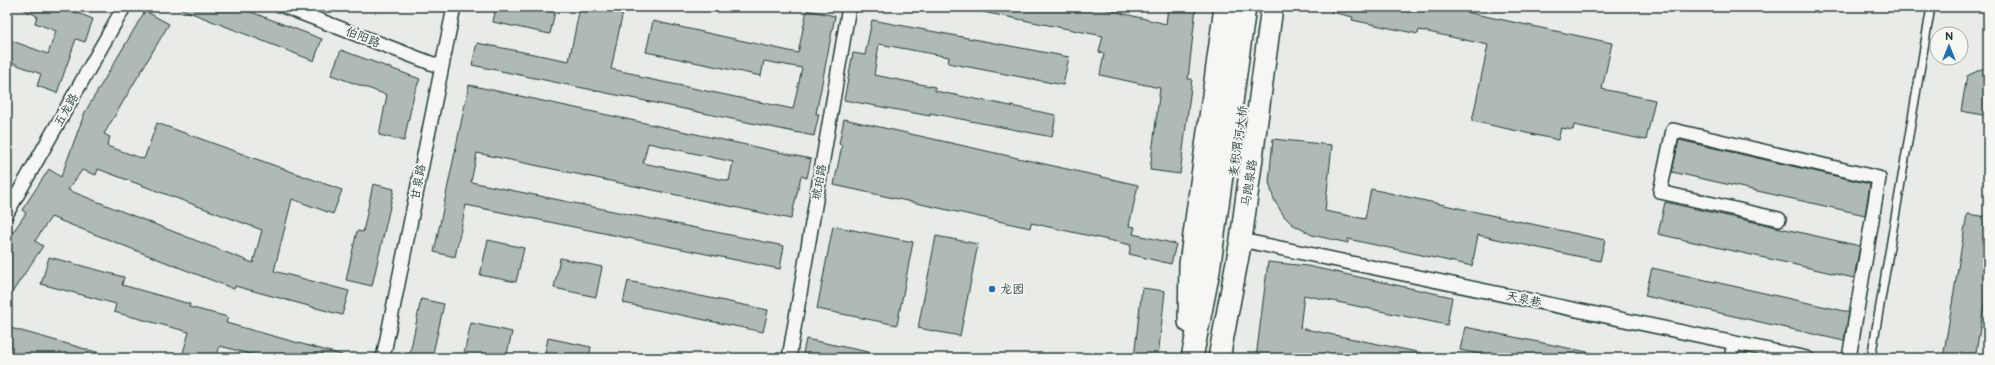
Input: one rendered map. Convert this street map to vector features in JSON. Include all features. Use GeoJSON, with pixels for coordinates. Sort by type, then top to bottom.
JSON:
{"type":"FeatureCollection","features":[{"type":"Feature","properties":{"kind":"main road"},"geometry":{"type":"LineString","coordinates":[[1188,358],[1190,264],[1225,7]]}},
{"type":"Feature","properties":{"kind":"main road","name":"麦积渭河大桥"},"geometry":{"type":"LineString","coordinates":[[1214,273],[1246,7]]}},
{"type":"Feature","properties":{"kind":"main road","name":"麦积渭河大桥"},"geometry":{"type":"LineString","coordinates":[[1214,273],[1256,7]]}},
{"type":"Feature","properties":{"kind":"main road","name":"马跑泉路"},"geometry":{"type":"LineString","coordinates":[[1219,358],[1242,240],[1272,7]]}},
{"type":"Feature","properties":{"kind":"main road"},"geometry":{"type":"LineString","coordinates":[[1192,358],[1214,273]]}},
{"type":"Feature","properties":{"kind":"main road"},"geometry":{"type":"LineString","coordinates":[[1214,273],[1214,358]]}},
{"type":"Feature","properties":{"kind":"street","name":"五龙路"},"geometry":{"type":"LineString","coordinates":[[7,213],[124,7]]}},
{"type":"Feature","properties":{"kind":"street","name":"伯阳路"},"geometry":{"type":"LineString","coordinates":[[285,7],[441,67]]}},
{"type":"Feature","properties":{"kind":"street","name":"甘泉路"},"geometry":{"type":"LineString","coordinates":[[383,358],[454,7]]}},
{"type":"Feature","properties":{"kind":"street","name":"琥珀路"},"geometry":{"type":"LineString","coordinates":[[788,358],[849,7]]}},
{"type":"Feature","properties":{"kind":"street"},"geometry":{"type":"LineString","coordinates":[[1779,219],[1660,192],[1673,130],[1879,178],[1849,358]]}},
{"type":"Feature","properties":{"kind":"street","name":"天泉巷"},"geometry":{"type":"LineString","coordinates":[[1242,240],[1807,358]]}},
{"type":"Feature","properties":{"kind":"street"},"geometry":{"type":"LineString","coordinates":[[1731,358],[1734,343]]}},
{"type":"Feature","properties":{"kind":"lane"},"geometry":{"type":"LineString","coordinates":[[1871,358],[1931,7]]}},
{"type":"Feature","properties":{"kind":"building"},"geometry":{"type":"Polygon","coordinates":[[[18,7],[62,7],[93,19],[85,42],[76,39],[57,93],[37,86],[41,74],[7,61],[7,39],[48,54],[56,31],[35,23],[37,16],[18,7]]]}},
{"type":"Feature","properties":{"kind":"building"},"geometry":{"type":"Polygon","coordinates":[[[176,7],[238,7],[322,39],[314,61],[176,7]]]}},
{"type":"Feature","properties":{"kind":"building"},"geometry":{"type":"Polygon","coordinates":[[[496,7],[556,7],[550,34],[493,22],[496,7]]]}},
{"type":"Feature","properties":{"kind":"building"},"geometry":{"type":"Polygon","coordinates":[[[580,7],[624,7],[611,69],[639,75],[639,77],[793,109],[802,68],[764,61],[761,76],[646,52],[653,21],[798,53],[807,10],[835,16],[816,114],[819,114],[814,136],[472,65],[477,43],[569,61],[580,7]]]}},
{"type":"Feature","properties":{"kind":"building"},"geometry":{"type":"Polygon","coordinates":[[[983,7],[1096,7],[1166,24],[1168,7],[1196,7],[1188,79],[1192,79],[1180,174],[1150,170],[1160,88],[1100,75],[1104,54],[1099,52],[1103,36],[983,12],[983,7]]]}},
{"type":"Feature","properties":{"kind":"building"},"geometry":{"type":"Polygon","coordinates":[[[1332,7],[1442,7],[1612,43],[1602,89],[1655,100],[1646,140],[1574,125],[1573,130],[1561,128],[1558,140],[1472,121],[1488,45],[1419,30],[1418,34],[1352,20],[1353,17],[1331,12],[1332,7]]]}},
{"type":"Feature","properties":{"kind":"building"},"geometry":{"type":"Polygon","coordinates":[[[145,11],[169,24],[104,134],[110,137],[107,146],[144,159],[157,123],[342,190],[333,214],[292,199],[274,271],[349,291],[342,315],[235,286],[234,289],[51,217],[35,241],[43,246],[7,300],[7,241],[26,213],[22,210],[49,169],[61,177],[85,112],[145,11]],[[98,169],[96,175],[82,170],[68,190],[253,263],[262,230],[98,169]]]}},
{"type":"Feature","properties":{"kind":"building"},"geometry":{"type":"Polygon","coordinates":[[[872,20],[1069,57],[1063,85],[948,63],[949,57],[879,44],[874,75],[935,87],[935,91],[1056,115],[1052,137],[930,113],[930,116],[844,100],[853,53],[865,55],[872,20]]]}},
{"type":"Feature","properties":{"kind":"building"},"geometry":{"type":"Polygon","coordinates":[[[341,50],[420,79],[414,94],[404,141],[379,135],[387,95],[331,75],[341,50]]]}},
{"type":"Feature","properties":{"kind":"building"},"geometry":{"type":"Polygon","coordinates":[[[1988,66],[1988,116],[1961,111],[1967,76],[1988,66]]]}},
{"type":"Feature","properties":{"kind":"building"},"geometry":{"type":"Polygon","coordinates":[[[469,85],[811,159],[807,178],[801,176],[791,219],[477,153],[471,182],[784,246],[780,269],[466,205],[455,257],[434,252],[469,85]],[[648,143],[643,163],[729,181],[733,162],[648,143]]]}},
{"type":"Feature","properties":{"kind":"building"},"geometry":{"type":"Polygon","coordinates":[[[844,119],[1138,185],[1129,226],[1135,227],[1133,234],[1176,244],[1171,264],[1129,254],[1131,245],[1031,223],[1030,228],[834,185],[842,145],[839,144],[844,119]]]}},
{"type":"Feature","properties":{"kind":"building"},"geometry":{"type":"Polygon","coordinates":[[[1273,139],[1332,145],[1325,211],[1365,219],[1371,189],[1605,240],[1600,261],[1478,235],[1472,266],[1348,239],[1348,243],[1312,235],[1292,224],[1284,216],[1274,200],[1269,182],[1273,139]]]}},
{"type":"Feature","properties":{"kind":"building"},"geometry":{"type":"Polygon","coordinates":[[[1679,140],[1870,184],[1865,215],[1672,172],[1679,140]]]}},
{"type":"Feature","properties":{"kind":"building"},"geometry":{"type":"Polygon","coordinates":[[[373,184],[394,189],[372,286],[346,280],[357,231],[363,232],[373,184]]]}},
{"type":"Feature","properties":{"kind":"building"},"geometry":{"type":"Polygon","coordinates":[[[1665,202],[1860,246],[1854,278],[1658,234],[1665,202]]]}},
{"type":"Feature","properties":{"kind":"building"},"geometry":{"type":"Polygon","coordinates":[[[1967,214],[1988,217],[1988,282],[1975,358],[1943,358],[1967,214]]]}},
{"type":"Feature","properties":{"kind":"building"},"geometry":{"type":"Polygon","coordinates":[[[833,226],[913,242],[897,325],[817,309],[833,226]]]}},
{"type":"Feature","properties":{"kind":"building"},"geometry":{"type":"Polygon","coordinates":[[[936,236],[978,244],[960,336],[918,328],[936,236]]]}},
{"type":"Feature","properties":{"kind":"building"},"geometry":{"type":"Polygon","coordinates":[[[488,240],[524,248],[516,282],[480,275],[488,240]]]}},
{"type":"Feature","properties":{"kind":"building"},"geometry":{"type":"Polygon","coordinates":[[[49,257],[124,277],[122,285],[190,304],[189,307],[228,317],[226,323],[342,355],[341,358],[265,358],[220,346],[216,358],[203,358],[183,353],[189,332],[114,312],[116,304],[41,284],[49,257]]]}},
{"type":"Feature","properties":{"kind":"building"},"geometry":{"type":"Polygon","coordinates":[[[560,258],[602,267],[596,297],[554,288],[560,258]]]}},
{"type":"Feature","properties":{"kind":"building"},"geometry":{"type":"Polygon","coordinates":[[[1268,262],[1307,266],[1452,297],[1447,325],[1304,295],[1300,328],[1422,353],[1422,358],[1307,358],[1297,356],[1296,358],[1256,358],[1268,262]]]}},
{"type":"Feature","properties":{"kind":"building"},"geometry":{"type":"Polygon","coordinates":[[[1652,268],[1849,312],[1844,341],[1645,296],[1652,268]]]}},
{"type":"Feature","properties":{"kind":"building"},"geometry":{"type":"Polygon","coordinates":[[[628,281],[768,310],[763,332],[623,303],[628,281]]]}},
{"type":"Feature","properties":{"kind":"building"},"geometry":{"type":"Polygon","coordinates":[[[1142,288],[1165,291],[1158,358],[1134,358],[1142,288]]]}},
{"type":"Feature","properties":{"kind":"building"},"geometry":{"type":"Polygon","coordinates":[[[421,299],[444,304],[432,358],[409,358],[421,299]]]}},
{"type":"Feature","properties":{"kind":"building"},"geometry":{"type":"Polygon","coordinates":[[[471,323],[512,332],[506,358],[463,358],[471,323]]]}},
{"type":"Feature","properties":{"kind":"building"},"geometry":{"type":"Polygon","coordinates":[[[7,327],[107,355],[106,358],[15,358],[7,356],[7,327]]]}},
{"type":"Feature","properties":{"kind":"building"},"geometry":{"type":"Polygon","coordinates":[[[1465,327],[1592,353],[1591,358],[1499,358],[1460,350],[1465,327]]]}},
{"type":"Feature","properties":{"kind":"building"},"geometry":{"type":"Polygon","coordinates":[[[548,338],[591,347],[589,358],[544,358],[548,338]]]}},
{"type":"Feature","properties":{"kind":"building"},"geometry":{"type":"Polygon","coordinates":[[[806,339],[873,353],[872,358],[802,358],[806,339]]]}},
{"type":"Feature","properties":{"kind":"place","name":"龙园"},"geometry":{"type":"Point","coordinates":[992,289]}}]}
